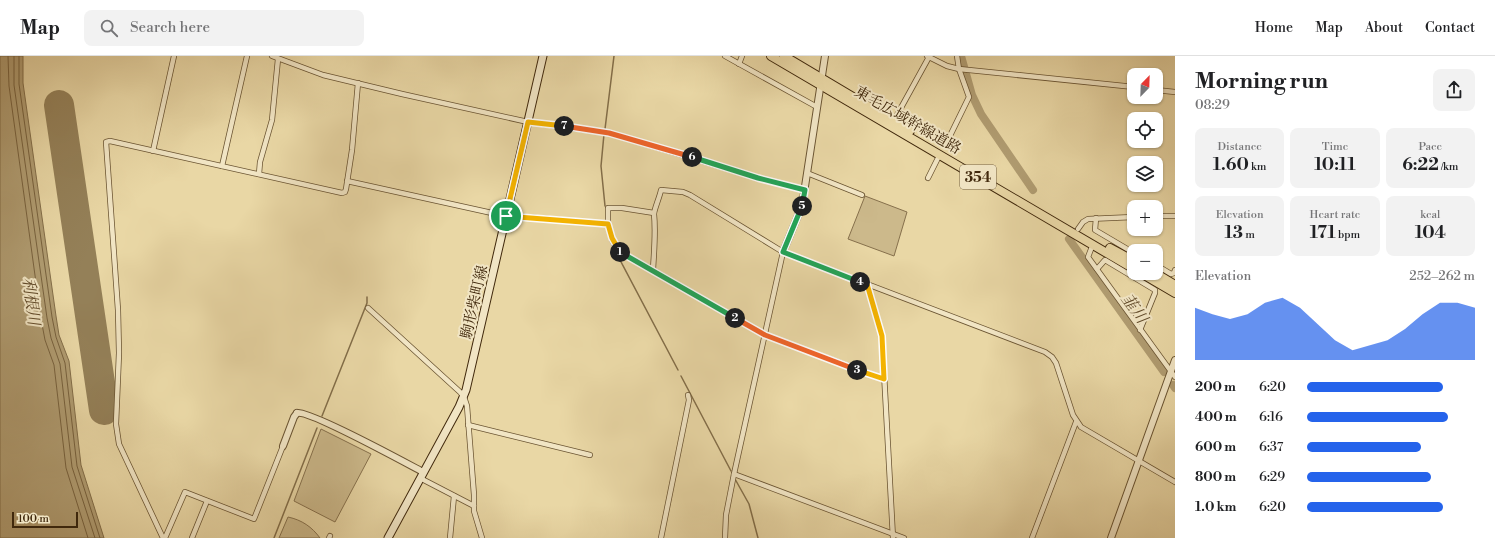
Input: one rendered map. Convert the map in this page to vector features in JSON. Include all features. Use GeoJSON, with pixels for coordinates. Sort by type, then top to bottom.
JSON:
{"type":"FeatureCollection","features":[{"type":"Feature","properties":{"kind":"highway","name":"東毛広域幹線道路"},"geometry":{"type":"LineString","coordinates":[[771,56],[821,82],[1127,257]]}},
{"type":"Feature","properties":{"kind":"highway","name":"東毛広域幹線道路"},"geometry":{"type":"LineString","coordinates":[[784,56],[821,82],[1127,265]]}},
{"type":"Feature","properties":{"kind":"highway"},"geometry":{"type":"LineString","coordinates":[[1163,278],[1175,285]]}},
{"type":"Feature","properties":{"kind":"highway"},"geometry":{"type":"LineString","coordinates":[[1153,280],[1175,293]]}},
{"type":"Feature","properties":{"kind":"main road","name":"駒形柴町線"},"geometry":{"type":"LineString","coordinates":[[388,538],[464,397],[543,56]]}},
{"type":"Feature","properties":{"kind":"street"},"geometry":{"type":"LineString","coordinates":[[153,151],[174,56]]}},
{"type":"Feature","properties":{"kind":"street"},"geometry":{"type":"LineString","coordinates":[[222,166],[247,56]]}},
{"type":"Feature","properties":{"kind":"street"},"geometry":{"type":"LineString","coordinates":[[272,56],[315,73],[528,122],[609,133],[758,178],[805,190]]}},
{"type":"Feature","properties":{"kind":"street"},"geometry":{"type":"LineString","coordinates":[[725,56],[817,107]]}},
{"type":"Feature","properties":{"kind":"street"},"geometry":{"type":"LineString","coordinates":[[739,64],[742,56]]}},
{"type":"Feature","properties":{"kind":"street"},"geometry":{"type":"LineString","coordinates":[[725,538],[726,515],[734,474],[783,252],[799,216],[805,190],[825,56]]}},
{"type":"Feature","properties":{"kind":"street"},"geometry":{"type":"LineString","coordinates":[[897,115],[928,56],[947,66],[960,69],[1127,87]]}},
{"type":"Feature","properties":{"kind":"street"},"geometry":{"type":"LineString","coordinates":[[946,144],[968,100],[968,95],[957,56]]}},
{"type":"Feature","properties":{"kind":"street"},"geometry":{"type":"LineString","coordinates":[[259,174],[260,162],[272,120],[278,59]]}},
{"type":"Feature","properties":{"kind":"street"},"geometry":{"type":"LineString","coordinates":[[164,538],[119,444],[116,424],[119,353],[118,310],[106,142],[110,141],[342,193],[345,192],[346,189],[352,150],[358,83]]}},
{"type":"Feature","properties":{"kind":"street"},"geometry":{"type":"LineString","coordinates":[[1163,91],[1175,92]]}},
{"type":"Feature","properties":{"kind":"street"},"geometry":{"type":"LineString","coordinates":[[928,178],[940,154]]}},
{"type":"Feature","properties":{"kind":"street"},"geometry":{"type":"LineString","coordinates":[[807,173],[862,195]]}},
{"type":"Feature","properties":{"kind":"street"},"geometry":{"type":"LineString","coordinates":[[347,181],[506,216],[608,224]]}},
{"type":"Feature","properties":{"kind":"street"},"geometry":{"type":"LineString","coordinates":[[653,270],[656,226],[654,213],[659,199],[660,190],[683,192],[783,252],[1048,354],[1052,357],[1059,369],[1076,422],[1088,433],[1175,482]]}},
{"type":"Feature","properties":{"kind":"street"},"geometry":{"type":"LineString","coordinates":[[654,213],[622,208],[608,208],[608,224],[612,238],[620,252],[765,335],[884,379]]}},
{"type":"Feature","properties":{"kind":"street"},"geometry":{"type":"LineString","coordinates":[[1163,216],[1175,216]]}},
{"type":"Feature","properties":{"kind":"street"},"geometry":{"type":"LineString","coordinates":[[1078,230],[1086,220],[1096,218],[1127,217]]}},
{"type":"Feature","properties":{"kind":"street"},"geometry":{"type":"LineString","coordinates":[[1096,218],[1095,230],[1127,249]]}},
{"type":"Feature","properties":{"kind":"street"},"geometry":{"type":"LineString","coordinates":[[1093,244],[1087,255],[1175,377]]}},
{"type":"Feature","properties":{"kind":"street"},"geometry":{"type":"LineString","coordinates":[[1097,269],[1105,260],[1155,290],[1140,330]]}},
{"type":"Feature","properties":{"kind":"street"},"geometry":{"type":"LineString","coordinates":[[1163,269],[1171,274],[1174,273],[1175,270]]}},
{"type":"Feature","properties":{"kind":"street"},"geometry":{"type":"LineString","coordinates":[[867,284],[882,336],[892,536]]}},
{"type":"Feature","properties":{"kind":"street"},"geometry":{"type":"LineString","coordinates":[[368,308],[464,397],[467,406],[474,513],[482,538]]}},
{"type":"Feature","properties":{"kind":"street"},"geometry":{"type":"LineString","coordinates":[[1111,538],[1175,360]]}},
{"type":"Feature","properties":{"kind":"street"},"geometry":{"type":"LineString","coordinates":[[661,538],[689,400],[688,395]]}},
{"type":"Feature","properties":{"kind":"street"},"geometry":{"type":"LineString","coordinates":[[164,538],[185,492],[254,519],[294,417],[297,413],[303,413],[327,423],[422,475],[454,496],[474,506]]}},
{"type":"Feature","properties":{"kind":"street"},"geometry":{"type":"LineString","coordinates":[[1032,538],[1076,422]]}},
{"type":"Feature","properties":{"kind":"street"},"geometry":{"type":"LineString","coordinates":[[468,425],[590,455]]}},
{"type":"Feature","properties":{"kind":"street"},"geometry":{"type":"LineString","coordinates":[[734,474],[892,536],[904,538]]}},
{"type":"Feature","properties":{"kind":"street"},"geometry":{"type":"LineString","coordinates":[[450,538],[454,496]]}},
{"type":"Feature","properties":{"kind":"street"},"geometry":{"type":"LineString","coordinates":[[192,538],[207,501]]}},
{"type":"Feature","properties":{"kind":"shaded area"},"geometry":{"type":"Polygon","coordinates":[[[865,196],[907,212],[894,256],[848,239],[865,196]]]}},
{"type":"Feature","properties":{"kind":"shaded area"},"geometry":{"type":"Polygon","coordinates":[[[321,429],[371,454],[335,522],[294,501],[321,429]]]}},
{"type":"Feature","properties":{"kind":"shaded area"},"geometry":{"type":"Polygon","coordinates":[[[288,517],[306,524],[314,530],[320,538],[279,538],[288,517]]]}},
{"type":"Feature","properties":{"kind":"water","name":"利根川"},"geometry":{"type":"Polygon","coordinates":[[[0,56],[23,56],[23,83],[59,335],[69,361],[81,465],[104,538],[0,538],[0,56]]]}},
{"type":"Feature","properties":{"kind":"waterway"},"geometry":{"type":"LineString","coordinates":[[605,129],[614,56]]}},
{"type":"Feature","properties":{"kind":"waterway","name":"韮川"},"geometry":{"type":"LineString","coordinates":[[961,56],[972,95],[981,114],[1033,190]]}},
{"type":"Feature","properties":{"kind":"waterway"},"geometry":{"type":"LineString","coordinates":[[604,134],[601,166],[605,206]]}},
{"type":"Feature","properties":{"kind":"waterway"},"geometry":{"type":"LineString","coordinates":[[608,231],[610,241],[678,370]]}},
{"type":"Feature","properties":{"kind":"waterway","name":"韮川"},"geometry":{"type":"LineString","coordinates":[[1069,239],[1164,372]]}},
{"type":"Feature","properties":{"kind":"waterway"},"geometry":{"type":"LineString","coordinates":[[322,416],[367,303],[367,297]]}},
{"type":"Feature","properties":{"kind":"waterway"},"geometry":{"type":"LineString","coordinates":[[681,376],[731,471]]}},
{"type":"Feature","properties":{"kind":"waterway"},"geometry":{"type":"LineString","coordinates":[[274,538],[317,428]]}},
{"type":"Feature","properties":{"kind":"waterway"},"geometry":{"type":"LineString","coordinates":[[735,479],[749,504],[758,538]]}},
{"type":"Feature","properties":{"kind":"runway"},"geometry":{"type":"LineString","coordinates":[[59,105],[104,410]]}},
{"type":"Feature","properties":{"kind":"route"},"geometry":{"type":"LineString","coordinates":[[528,122],[601,131],[758,178],[805,190],[799,216],[783,252],[867,284],[882,336],[884,379],[765,335],[620,252],[612,238],[611,230],[608,224],[506,216],[528,122]]}}]}
